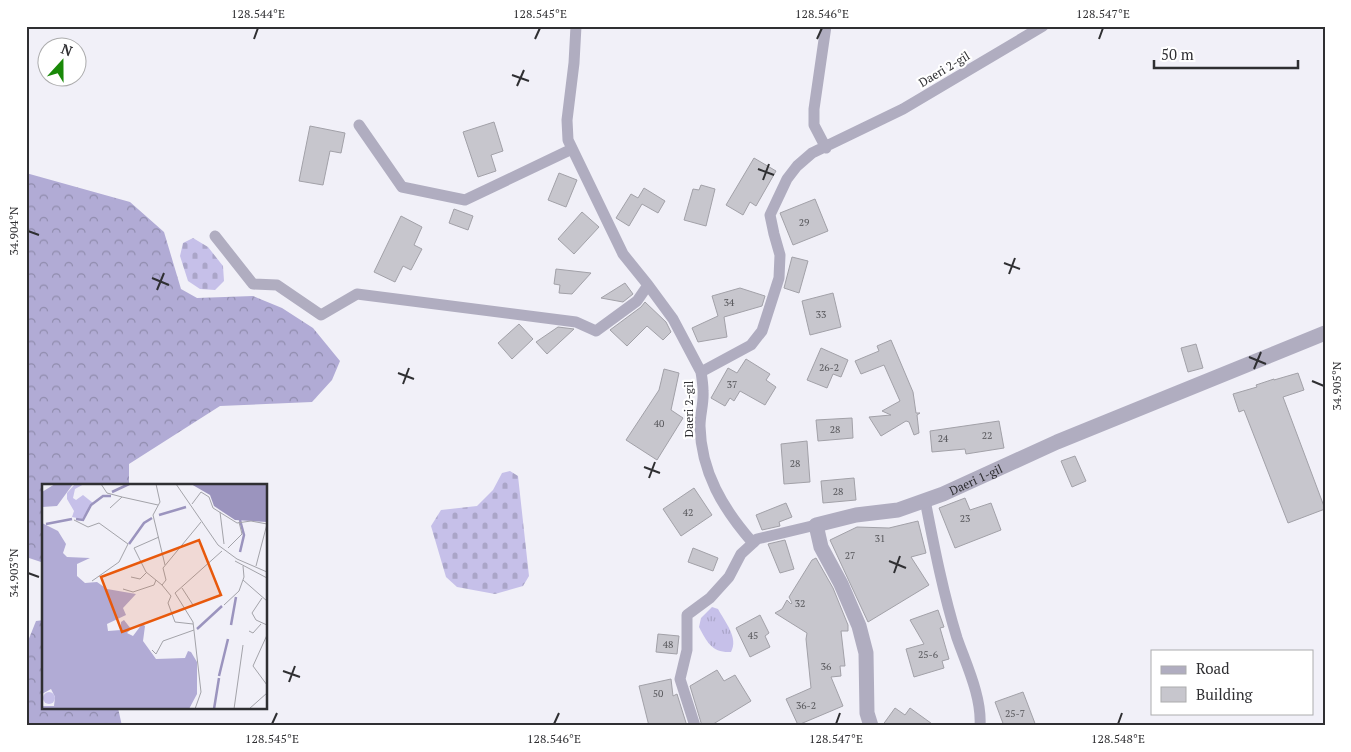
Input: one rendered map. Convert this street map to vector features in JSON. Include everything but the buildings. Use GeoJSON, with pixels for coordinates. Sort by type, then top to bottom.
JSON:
{"type":"FeatureCollection","features":[{"type":"Feature","properties":{"kind":"street","name":"Daeri 1-gil"},"geometry":{"type":"LineString","coordinates":[[816,525],[856,515],[898,510],[944,494],[1057,442],[1325,333]]}},
{"type":"Feature","properties":{"kind":"street"},"geometry":{"type":"LineString","coordinates":[[816,525],[822,547],[841,584],[859,626],[866,653],[866,713],[871,726]]}},
{"type":"Feature","properties":{"kind":"lane"},"geometry":{"type":"LineString","coordinates":[[576,26],[574,63],[567,120],[568,140],[623,254],[673,319],[701,372]]}},
{"type":"Feature","properties":{"kind":"lane"},"geometry":{"type":"LineString","coordinates":[[826,26],[814,109],[814,125],[826,148]]}},
{"type":"Feature","properties":{"kind":"lane","name":"Daeri 2-gil"},"geometry":{"type":"LineString","coordinates":[[753,542],[726,509],[712,484],[704,460],[700,425],[704,392],[701,372],[751,345],[762,331],[779,278],[780,255],[770,215],[787,178],[812,153],[826,148],[904,109],[1044,26]]}},
{"type":"Feature","properties":{"kind":"lane"},"geometry":{"type":"LineString","coordinates":[[359,125],[402,187],[465,200],[572,148]]}},
{"type":"Feature","properties":{"kind":"lane"},"geometry":{"type":"LineString","coordinates":[[215,236],[252,284],[277,285],[321,315],[357,294],[576,322],[596,331],[637,302],[648,285]]}},
{"type":"Feature","properties":{"kind":"lane"},"geometry":{"type":"LineString","coordinates":[[925,500],[938,565],[957,637],[971,675],[981,717],[980,726]]}},
{"type":"Feature","properties":{"kind":"lane"},"geometry":{"type":"LineString","coordinates":[[695,726],[680,679],[687,650],[687,615],[710,598],[729,577],[741,554],[757,539],[816,525]]}},
{"type":"Feature","properties":{"kind":"green space"},"geometry":{"type":"Polygon","coordinates":[[[26,173],[130,202],[164,232],[181,289],[197,298],[253,296],[282,308],[313,328],[340,361],[332,380],[312,402],[220,406],[129,464],[129,484],[42,484],[42,562],[26,557],[26,173]]]}},
{"type":"Feature","properties":{"kind":"green space"},"geometry":{"type":"Polygon","coordinates":[[[193,238],[208,247],[223,266],[224,281],[215,290],[200,289],[188,281],[180,256],[183,243],[193,238]]]}},
{"type":"Feature","properties":{"kind":"green space"},"geometry":{"type":"Polygon","coordinates":[[[510,471],[518,476],[529,576],[523,586],[495,594],[457,587],[446,577],[431,526],[441,510],[477,506],[493,490],[502,473],[510,471]]]}},
{"type":"Feature","properties":{"kind":"green space"},"geometry":{"type":"Polygon","coordinates":[[[712,607],[718,609],[730,630],[733,641],[731,652],[719,651],[711,646],[699,627],[701,618],[712,607]]]}},
{"type":"Feature","properties":{"kind":"green space"},"geometry":{"type":"Polygon","coordinates":[[[42,620],[42,710],[118,710],[122,726],[26,726],[26,646],[36,621],[42,620]]]}}]}
